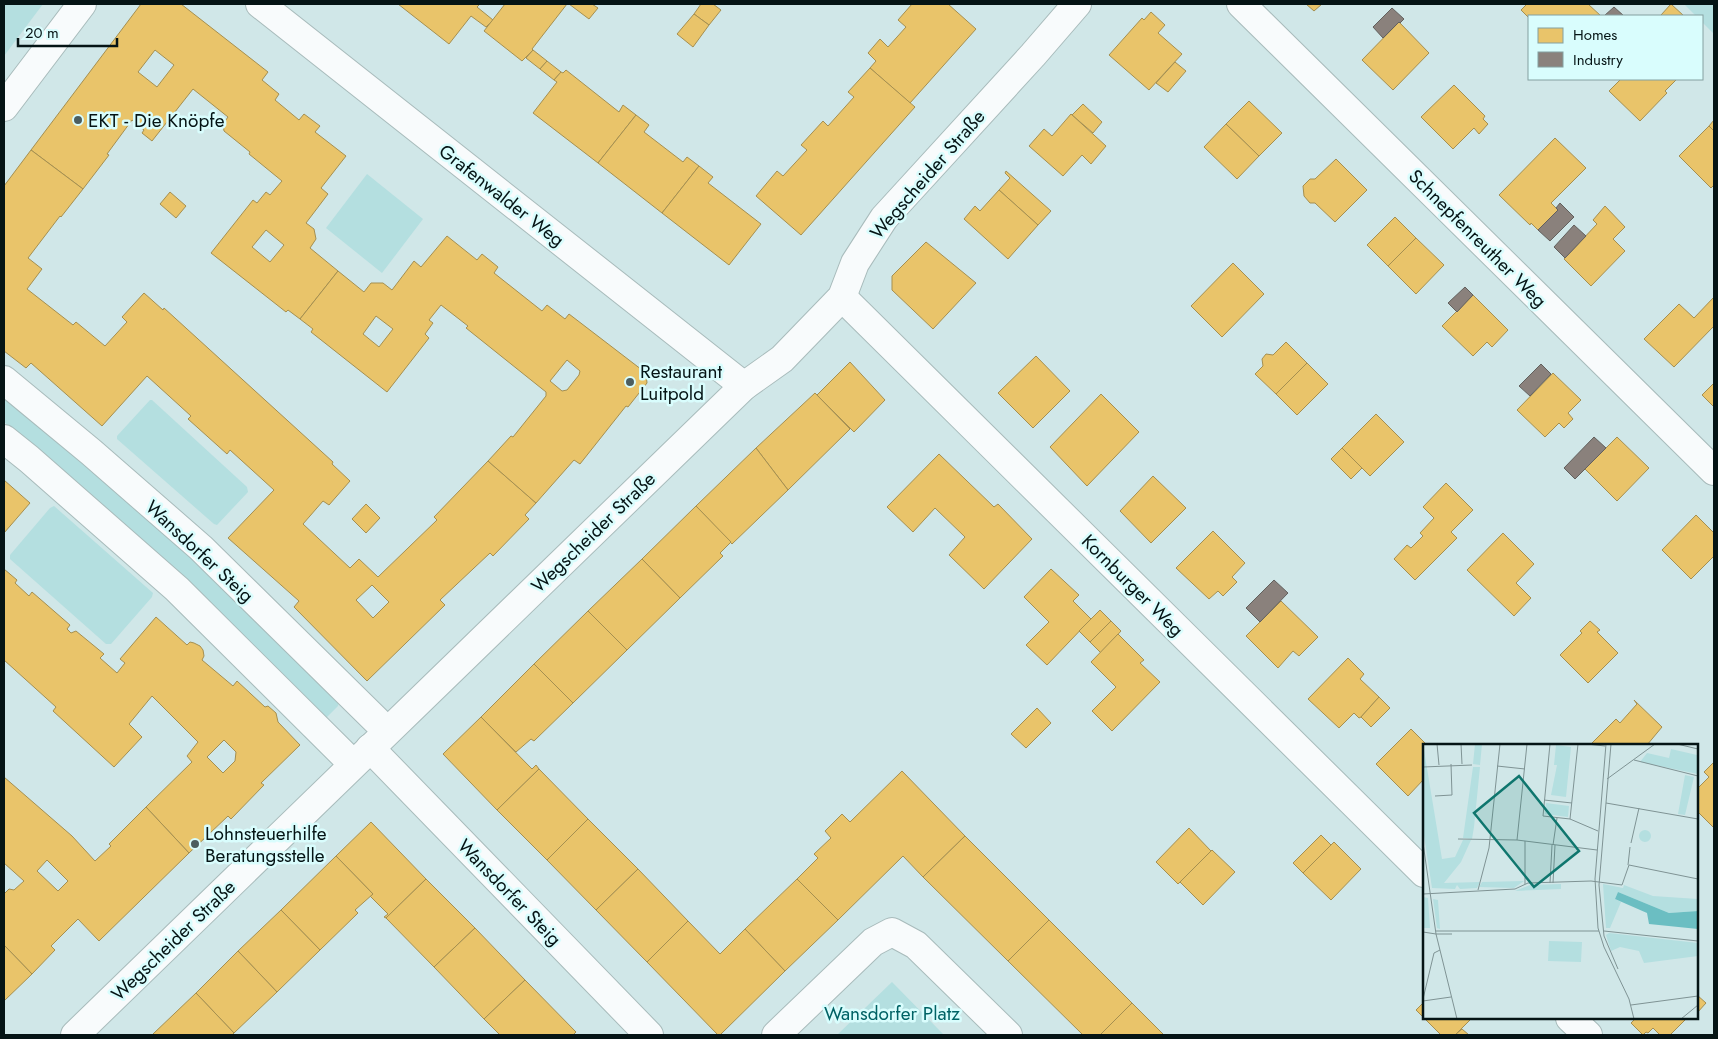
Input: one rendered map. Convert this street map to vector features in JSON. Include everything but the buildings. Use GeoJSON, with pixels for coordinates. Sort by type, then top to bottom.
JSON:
{"type":"FeatureCollection","features":[{"type":"Feature","properties":{"kind":"street"},"geometry":{"type":"LineString","coordinates":[[4,107],[82,4]]}},
{"type":"Feature","properties":{"kind":"street","name":"Grafenwalder Weg"},"geometry":{"type":"LineString","coordinates":[[260,4],[744,386]]}},
{"type":"Feature","properties":{"kind":"street","name":"Wegscheider Straße"},"geometry":{"type":"LineString","coordinates":[[75,1035],[744,386],[782,359],[842,297],[855,263],[884,218],[1077,4]]}},
{"type":"Feature","properties":{"kind":"street","name":"Schnepfenreuther Weg"},"geometry":{"type":"LineString","coordinates":[[1241,4],[1714,471]]}},
{"type":"Feature","properties":{"kind":"street","name":"Kornburger Weg"},"geometry":{"type":"LineString","coordinates":[[842,297],[1423,872]]}},
{"type":"Feature","properties":{"kind":"street","name":"Wansdorfer Steig"},"geometry":{"type":"LineString","coordinates":[[4,380],[91,452],[201,548],[370,748],[649,1035]]}},
{"type":"Feature","properties":{"kind":"street","name":"Wansdorfer Steig"},"geometry":{"type":"LineString","coordinates":[[4,439],[29,458],[177,589],[370,748]]}},
{"type":"Feature","properties":{"kind":"street"},"geometry":{"type":"LineString","coordinates":[[776,1035],[873,942],[892,932],[916,945],[1008,1035]]}},
{"type":"Feature","properties":{"kind":"street"},"geometry":{"type":"LineString","coordinates":[[1571,1019],[1588,1035]]}},
{"type":"Feature","properties":{"kind":"green space"},"geometry":{"type":"Polygon","coordinates":[[[4,4],[43,4],[4,56],[4,4]]]}},
{"type":"Feature","properties":{"kind":"green space"},"geometry":{"type":"Polygon","coordinates":[[[1684,4],[1714,4],[1714,34],[1703,23],[1703,15],[1695,15],[1684,4]]]}},
{"type":"Feature","properties":{"kind":"green space"},"geometry":{"type":"Polygon","coordinates":[[[367,174],[423,219],[382,273],[326,228],[367,174]]]}},
{"type":"Feature","properties":{"kind":"green space"},"geometry":{"type":"Polygon","coordinates":[[[4,391],[108,477],[339,701],[338,706],[324,720],[4,422],[4,391]]]}},
{"type":"Feature","properties":{"kind":"green space"},"geometry":{"type":"Polygon","coordinates":[[[150,400],[247,487],[248,492],[217,525],[117,439],[117,436],[150,400]]]}},
{"type":"Feature","properties":{"kind":"green space"},"geometry":{"type":"Polygon","coordinates":[[[54,506],[153,593],[152,597],[111,644],[106,644],[10,559],[10,555],[50,508],[54,506]]]}},
{"type":"Feature","properties":{"kind":"green space","name":"Wansdorfer Platz"},"geometry":{"type":"Polygon","coordinates":[[[892,982],[944,1035],[837,1035],[892,982]]]}},
{"type":"Feature","properties":{"kind":"place","name":"EKT - Die Knöpfe"},"geometry":{"type":"Point","coordinates":[78,120]}},
{"type":"Feature","properties":{"kind":"place","name":"Restaurant Luitpold"},"geometry":{"type":"Point","coordinates":[630,382]}},
{"type":"Feature","properties":{"kind":"place","name":"Lohnsteuerhilfe Beratungsstelle"},"geometry":{"type":"Point","coordinates":[195,844]}}]}
